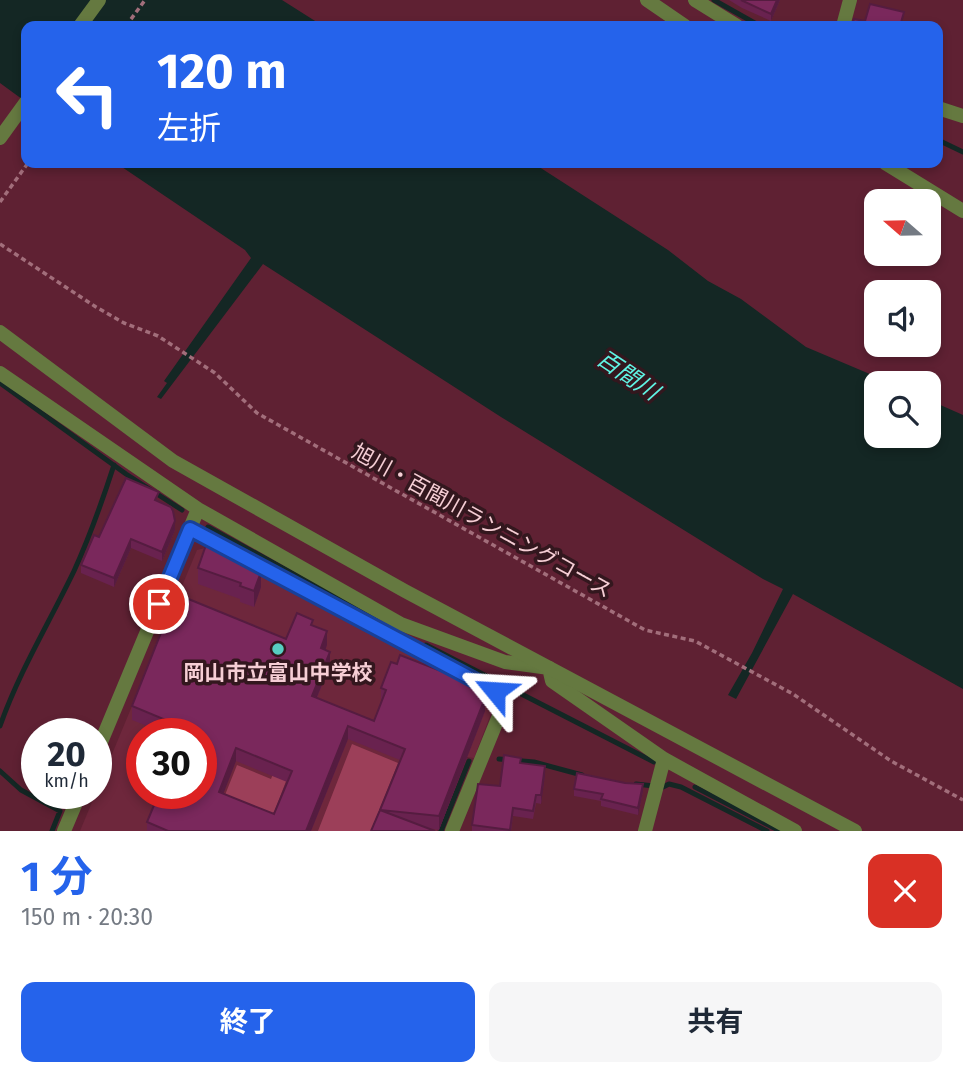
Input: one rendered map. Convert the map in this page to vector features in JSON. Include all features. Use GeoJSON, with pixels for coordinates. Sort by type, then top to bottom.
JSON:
{"type":"FeatureCollection","features":[{"type":"Feature","properties":{"kind":"street"},"geometry":{"type":"LineString","coordinates":[[84,21],[99,0]]}},
{"type":"Feature","properties":{"kind":"street"},"geometry":{"type":"LineString","coordinates":[[647,0],[678,21]]}},
{"type":"Feature","properties":{"kind":"street"},"geometry":{"type":"LineString","coordinates":[[695,0],[729,21]]}},
{"type":"Feature","properties":{"kind":"street"},"geometry":{"type":"LineString","coordinates":[[845,21],[850,0]]}},
{"type":"Feature","properties":{"kind":"street"},"geometry":{"type":"LineString","coordinates":[[0,138],[21,109]]}},
{"type":"Feature","properties":{"kind":"street"},"geometry":{"type":"LineString","coordinates":[[943,110],[963,117]]}},
{"type":"Feature","properties":{"kind":"street"},"geometry":{"type":"LineString","coordinates":[[893,168],[963,211]]}},
{"type":"Feature","properties":{"kind":"street"},"geometry":{"type":"LineString","coordinates":[[903,168],[908,177]]}},
{"type":"Feature","properties":{"kind":"street"},"geometry":{"type":"LineString","coordinates":[[0,332],[173,461],[405,590],[855,831]]}},
{"type":"Feature","properties":{"kind":"street"},"geometry":{"type":"LineString","coordinates":[[0,373],[198,509],[401,624],[505,662],[549,668]]}},
{"type":"Feature","properties":{"kind":"street"},"geometry":{"type":"LineString","coordinates":[[111,718],[198,509]]}},
{"type":"Feature","properties":{"kind":"street"},"geometry":{"type":"LineString","coordinates":[[190,529],[495,691],[501,711],[452,831]]}},
{"type":"Feature","properties":{"kind":"street"},"geometry":{"type":"LineString","coordinates":[[394,638],[401,624]]}},
{"type":"Feature","properties":{"kind":"street"},"geometry":{"type":"LineString","coordinates":[[549,668],[552,681],[664,760],[794,831]]}},
{"type":"Feature","properties":{"kind":"street"},"geometry":{"type":"LineString","coordinates":[[645,831],[664,760]]}},
{"type":"Feature","properties":{"kind":"street"},"geometry":{"type":"LineString","coordinates":[[64,831],[73,809]]}},
{"type":"Feature","properties":{"kind":"path"},"geometry":{"type":"LineString","coordinates":[[130,21],[145,0]]}},
{"type":"Feature","properties":{"kind":"path"},"geometry":{"type":"LineString","coordinates":[[0,202],[24,168]]}},
{"type":"Feature","properties":{"kind":"path","name":"旭川・百間川ランニングコース"},"geometry":{"type":"LineString","coordinates":[[0,244],[96,307],[124,323],[158,336],[215,373],[257,413],[645,630],[695,641],[793,694],[891,761],[963,800]]}},
{"type":"Feature","properties":{"kind":"shaded area","name":"岡山市立富山中学校"},"geometry":{"type":"Polygon","coordinates":[[[209,547],[488,696],[493,708],[474,758],[467,757],[437,831],[80,831],[89,809],[112,809],[112,754],[126,721],[126,809],[217,809],[217,718],[127,718],[197,550],[209,547]]]}},
{"type":"Feature","properties":{"kind":"shaded area"},"geometry":{"type":"Polygon","coordinates":[[[293,724],[306,729],[270,823],[221,805],[237,765],[271,779],[293,724]]]}},
{"type":"Feature","properties":{"kind":"shaded area"},"geometry":{"type":"Polygon","coordinates":[[[352,744],[398,763],[371,831],[318,831],[352,744]]]}},
{"type":"Feature","properties":{"kind":"water"},"geometry":{"type":"Polygon","coordinates":[[[0,0],[282,0],[315,21],[21,21],[21,98],[0,83],[0,0]]]}},
{"type":"Feature","properties":{"kind":"water","name":"百間川"},"geometry":{"type":"Polygon","coordinates":[[[123,168],[541,168],[668,250],[708,281],[741,299],[806,347],[864,372],[864,448],[941,448],[941,405],[963,415],[963,689],[793,594],[736,699],[728,695],[783,589],[501,417],[263,264],[161,399],[157,397],[167,383],[164,381],[251,258],[245,250],[123,168]]]}},
{"type":"Feature","properties":{"kind":"building"},"geometry":{"type":"Polygon","coordinates":[[[741,0],[777,0],[771,14],[741,0]]]}},
{"type":"Feature","properties":{"kind":"building"},"geometry":{"type":"Polygon","coordinates":[[[870,4],[904,12],[901,21],[865,21],[870,4]]]}},
{"type":"Feature","properties":{"kind":"building"},"geometry":{"type":"Polygon","coordinates":[[[126,478],[159,492],[155,500],[171,507],[175,521],[162,552],[131,539],[114,578],[81,565],[94,535],[99,537],[126,478]]]}},
{"type":"Feature","properties":{"kind":"building"},"geometry":{"type":"Polygon","coordinates":[[[206,545],[242,558],[240,564],[261,572],[254,591],[240,586],[241,583],[198,568],[206,545]]]}},
{"type":"Feature","properties":{"kind":"building"},"geometry":{"type":"Polygon","coordinates":[[[186,598],[286,639],[297,613],[313,620],[311,625],[327,631],[321,648],[330,652],[312,696],[374,721],[386,690],[381,688],[391,662],[397,664],[400,655],[482,687],[485,698],[439,816],[380,810],[405,749],[348,726],[306,831],[168,831],[147,822],[152,809],[217,809],[217,718],[161,718],[132,706],[172,605],[182,609],[186,598]],[[236,748],[219,792],[274,814],[292,771],[236,748]]]}},
{"type":"Feature","properties":{"kind":"building"},"geometry":{"type":"Polygon","coordinates":[[[504,755],[521,758],[520,763],[545,766],[541,795],[536,795],[533,811],[513,808],[510,830],[472,825],[478,784],[500,786],[504,755]]]}},
{"type":"Feature","properties":{"kind":"building"},"geometry":{"type":"Polygon","coordinates":[[[577,773],[643,784],[638,808],[601,799],[603,794],[574,789],[577,773]]]}},
{"type":"Feature","properties":{"kind":"building"},"geometry":{"type":"Polygon","coordinates":[[[380,810],[435,831],[371,831],[380,810]]]}},
{"type":"Feature","properties":{"kind":"waterway"},"geometry":{"type":"LineString","coordinates":[[714,0],[751,21]]}},
{"type":"Feature","properties":{"kind":"waterway"},"geometry":{"type":"LineString","coordinates":[[943,142],[963,152]]}},
{"type":"Feature","properties":{"kind":"waterway"},"geometry":{"type":"LineString","coordinates":[[0,383],[126,474],[182,510]]}},
{"type":"Feature","properties":{"kind":"waterway"},"geometry":{"type":"LineString","coordinates":[[0,726],[25,667],[80,558],[114,465]]}},
{"type":"Feature","properties":{"kind":"waterway"},"geometry":{"type":"LineString","coordinates":[[208,527],[376,619]]}},
{"type":"Feature","properties":{"kind":"waterway"},"geometry":{"type":"LineString","coordinates":[[426,645],[654,762]]}},
{"type":"Feature","properties":{"kind":"waterway"},"geometry":{"type":"LineString","coordinates":[[499,759],[534,762],[582,775]]}},
{"type":"Feature","properties":{"kind":"waterway"},"geometry":{"type":"LineString","coordinates":[[441,831],[469,761]]}},
{"type":"Feature","properties":{"kind":"waterway"},"geometry":{"type":"LineString","coordinates":[[0,771],[21,790],[60,811],[52,831]]}},
{"type":"Feature","properties":{"kind":"waterway"},"geometry":{"type":"LineString","coordinates":[[636,784],[663,787],[669,784],[681,787],[767,831]]}},
{"type":"Feature","properties":{"kind":"waterway"},"geometry":{"type":"LineString","coordinates":[[695,787],[780,831]]}},
{"type":"Feature","properties":{"kind":"place","name":"岡山市立富山中学校"},"geometry":{"type":"Point","coordinates":[278,649]}},
{"type":"Feature","properties":{"kind":"route"},"geometry":{"type":"LineString","coordinates":[[159,604],[190,529],[495,691]]}}]}
